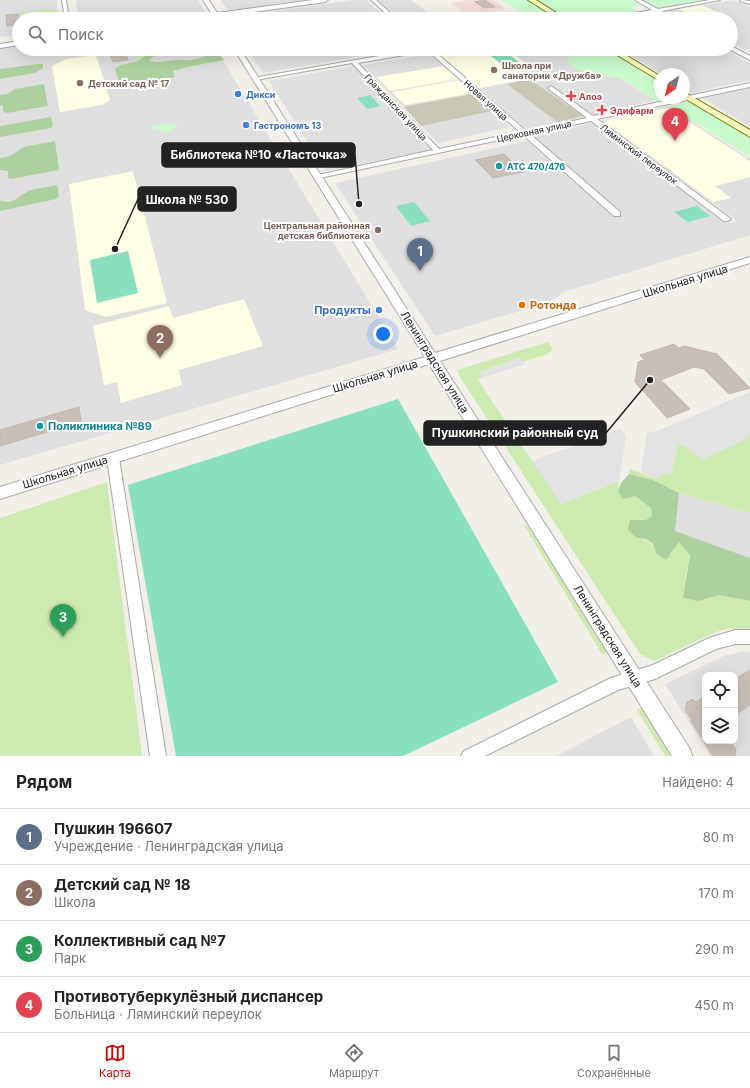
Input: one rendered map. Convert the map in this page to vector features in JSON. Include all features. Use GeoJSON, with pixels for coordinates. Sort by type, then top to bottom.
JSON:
{"type":"FeatureCollection","features":[{"type":"Feature","properties":{"kind":"main road"},"geometry":{"type":"LineString","coordinates":[[532,0],[552,12]]}},
{"type":"Feature","properties":{"kind":"main road"},"geometry":{"type":"LineString","coordinates":[[622,56],[654,75]]}},
{"type":"Feature","properties":{"kind":"main road"},"geometry":{"type":"LineString","coordinates":[[690,98],[750,134]]}},
{"type":"Feature","properties":{"kind":"street"},"geometry":{"type":"LineString","coordinates":[[65,0],[66,12]]}},
{"type":"Feature","properties":{"kind":"street"},"geometry":{"type":"LineString","coordinates":[[206,0],[214,12]]}},
{"type":"Feature","properties":{"kind":"street"},"geometry":{"type":"LineString","coordinates":[[249,12],[325,0]]}},
{"type":"Feature","properties":{"kind":"street"},"geometry":{"type":"LineString","coordinates":[[373,0],[387,12]]}},
{"type":"Feature","properties":{"kind":"street"},"geometry":{"type":"LineString","coordinates":[[637,0],[661,12]]}},
{"type":"Feature","properties":{"kind":"street"},"geometry":{"type":"LineString","coordinates":[[645,12],[718,0]]}},
{"type":"Feature","properties":{"kind":"street"},"geometry":{"type":"LineString","coordinates":[[742,0],[750,3]]}},
{"type":"Feature","properties":{"kind":"street"},"geometry":{"type":"LineString","coordinates":[[0,46],[12,44]]}},
{"type":"Feature","properties":{"kind":"street"},"geometry":{"type":"LineString","coordinates":[[738,52],[750,58]]}},
{"type":"Feature","properties":{"kind":"street","name":"Ленинградская улица"},"geometry":{"type":"LineString","coordinates":[[242,56],[683,756]]}},
{"type":"Feature","properties":{"kind":"street"},"geometry":{"type":"LineString","coordinates":[[256,78],[388,56]]}},
{"type":"Feature","properties":{"kind":"street","name":"Новая улица"},"geometry":{"type":"LineString","coordinates":[[436,56],[617,214]]}},
{"type":"Feature","properties":{"kind":"street","name":"Гражданская улица"},"geometry":{"type":"LineString","coordinates":[[354,62],[438,152]]}},
{"type":"Feature","properties":{"kind":"street","name":"Церковная улица"},"geometry":{"type":"LineString","coordinates":[[690,95],[750,85]]}},
{"type":"Feature","properties":{"kind":"street","name":"Ляминский переулок"},"geometry":{"type":"LineString","coordinates":[[551,88],[727,219]]}},
{"type":"Feature","properties":{"kind":"street","name":"Церковная улица"},"geometry":{"type":"LineString","coordinates":[[318,177],[593,119],[654,104]]}},
{"type":"Feature","properties":{"kind":"street","name":"Школьная улица"},"geometry":{"type":"LineString","coordinates":[[0,492],[750,260]]}},
{"type":"Feature","properties":{"kind":"street"},"geometry":{"type":"LineString","coordinates":[[113,458],[158,756]]}},
{"type":"Feature","properties":{"kind":"street"},"geometry":{"type":"LineString","coordinates":[[468,756],[616,683],[655,672],[714,643],[735,637],[750,637]]}},
{"type":"Feature","properties":{"kind":"shaded area"},"geometry":{"type":"Polygon","coordinates":[[[0,0],[57,0],[58,12],[12,12],[12,36],[0,37],[0,0]]]}},
{"type":"Feature","properties":{"kind":"shaded area"},"geometry":{"type":"Polygon","coordinates":[[[76,0],[198,0],[205,12],[77,12],[76,0]]]}},
{"type":"Feature","properties":{"kind":"shaded area"},"geometry":{"type":"Polygon","coordinates":[[[220,0],[305,0],[229,11],[220,0]]]}},
{"type":"Feature","properties":{"kind":"shaded area"},"geometry":{"type":"Polygon","coordinates":[[[352,0],[366,0],[379,12],[268,12],[352,0]]]}},
{"type":"Feature","properties":{"kind":"shaded area"},"geometry":{"type":"Polygon","coordinates":[[[378,0],[411,0],[427,12],[392,12],[378,0]]]}},
{"type":"Feature","properties":{"kind":"shaded area"},"geometry":{"type":"Polygon","coordinates":[[[470,0],[492,0],[506,9],[488,12],[464,12],[451,3],[470,0]]]}},
{"type":"Feature","properties":{"kind":"shaded area"},"geometry":{"type":"Polygon","coordinates":[[[733,0],[750,7],[750,52],[738,46],[738,12],[668,11],[733,0]]]}},
{"type":"Feature","properties":{"kind":"shaded area"},"geometry":{"type":"Polygon","coordinates":[[[702,5],[717,12],[685,12],[679,9],[702,5]]]}},
{"type":"Feature","properties":{"kind":"shaded area"},"geometry":{"type":"Polygon","coordinates":[[[12,47],[12,56],[220,56],[398,349],[0,465],[0,49],[12,47]]]}},
{"type":"Feature","properties":{"kind":"shaded area","name":"Детский сад № 17"},"geometry":{"type":"Polygon","coordinates":[[[96,56],[110,100],[102,105],[60,112],[52,66],[66,59],[96,56]]]}},
{"type":"Feature","properties":{"kind":"shaded area"},"geometry":{"type":"Polygon","coordinates":[[[252,56],[362,56],[263,73],[252,56]]]}},
{"type":"Feature","properties":{"kind":"shaded area"},"geometry":{"type":"Polygon","coordinates":[[[417,56],[431,56],[509,127],[438,143],[363,65],[417,56]]]}},
{"type":"Feature","properties":{"kind":"shaded area","name":"Школа при санатории «Дружба»"},"geometry":{"type":"Polygon","coordinates":[[[442,56],[516,56],[525,63],[519,64],[538,77],[480,88],[442,56]]]}},
{"type":"Feature","properties":{"kind":"shaded area"},"geometry":{"type":"Polygon","coordinates":[[[516,56],[570,56],[568,59],[571,65],[580,70],[619,78],[654,99],[654,100],[588,117],[526,129],[480,88],[537,77],[519,64],[524,62],[516,56]]]}},
{"type":"Feature","properties":{"kind":"shaded area"},"geometry":{"type":"Polygon","coordinates":[[[631,56],[737,56],[750,63],[750,80],[692,93],[690,92],[690,68],[654,68],[654,70],[631,56]]]}},
{"type":"Feature","properties":{"kind":"shaded area"},"geometry":{"type":"Polygon","coordinates":[[[354,66],[430,150],[326,171],[269,81],[354,66]]]}},
{"type":"Feature","properties":{"kind":"shaded area"},"geometry":{"type":"Polygon","coordinates":[[[444,66],[459,79],[390,91],[377,77],[444,66]]]}},
{"type":"Feature","properties":{"kind":"shaded area"},"geometry":{"type":"Polygon","coordinates":[[[529,79],[583,116],[557,122],[507,84],[529,79]]]}},
{"type":"Feature","properties":{"kind":"shaded area"},"geometry":{"type":"Polygon","coordinates":[[[459,80],[474,93],[405,105],[392,92],[459,80]]]}},
{"type":"Feature","properties":{"kind":"shaded area"},"geometry":{"type":"Polygon","coordinates":[[[750,88],[750,127],[703,98],[750,88]]]}},
{"type":"Feature","properties":{"kind":"shaded area"},"geometry":{"type":"Polygon","coordinates":[[[472,94],[492,111],[421,126],[404,107],[472,94]]]}},
{"type":"Feature","properties":{"kind":"shaded area"},"geometry":{"type":"Polygon","coordinates":[[[668,106],[750,159],[750,235],[564,292],[550,302],[435,336],[335,183],[527,141],[612,215],[620,217],[622,214],[533,136],[594,123],[727,222],[735,223],[735,219],[600,121],[668,106]]]}},
{"type":"Feature","properties":{"kind":"shaded area"},"geometry":{"type":"Polygon","coordinates":[[[668,108],[750,161],[750,177],[715,186],[731,198],[713,202],[603,121],[668,108]]]}},
{"type":"Feature","properties":{"kind":"shaded area"},"geometry":{"type":"Polygon","coordinates":[[[133,171],[167,303],[106,317],[85,310],[69,184],[133,171]]]}},
{"type":"Feature","properties":{"kind":"shaded area"},"geometry":{"type":"Polygon","coordinates":[[[244,299],[263,346],[179,370],[182,385],[121,403],[117,382],[104,385],[93,326],[169,306],[173,318],[244,299]]]}},
{"type":"Feature","properties":{"kind":"shaded area"},"geometry":{"type":"Polygon","coordinates":[[[520,358],[525,364],[483,378],[479,372],[520,358]]]}},
{"type":"Feature","properties":{"kind":"shaded area"},"geometry":{"type":"Polygon","coordinates":[[[750,392],[750,431],[747,439],[701,460],[689,448],[678,444],[671,474],[663,473],[657,479],[641,472],[647,433],[657,431],[750,392]]]}},
{"type":"Feature","properties":{"kind":"shaded area"},"geometry":{"type":"Polygon","coordinates":[[[620,429],[626,436],[619,481],[561,504],[532,461],[620,429]]]}},
{"type":"Feature","properties":{"kind":"shaded area"},"geometry":{"type":"Polygon","coordinates":[[[679,493],[750,513],[750,558],[675,531],[679,493]]]}},
{"type":"Feature","properties":{"kind":"shaded area"},"geometry":{"type":"Polygon","coordinates":[[[743,651],[750,652],[750,756],[710,756],[702,744],[738,744],[738,672],[702,672],[702,743],[665,684],[724,656],[743,651]]]}},
{"type":"Feature","properties":{"kind":"shaded area"},"geometry":{"type":"Polygon","coordinates":[[[631,717],[654,756],[556,756],[631,717]]]}},
{"type":"Feature","properties":{"kind":"green space"},"geometry":{"type":"Polygon","coordinates":[[[502,0],[528,0],[548,12],[521,12],[502,0]]]}},
{"type":"Feature","properties":{"kind":"green space"},"geometry":{"type":"Polygon","coordinates":[[[538,0],[631,0],[641,5],[630,7],[638,11],[632,12],[558,12],[538,0]]]}},
{"type":"Feature","properties":{"kind":"green space"},"geometry":{"type":"Polygon","coordinates":[[[644,0],[704,0],[658,7],[644,0]]]}},
{"type":"Feature","properties":{"kind":"green space"},"geometry":{"type":"Polygon","coordinates":[[[49,9],[63,11],[55,12],[21,12],[49,9]]]}},
{"type":"Feature","properties":{"kind":"green space"},"geometry":{"type":"Polygon","coordinates":[[[137,56],[161,56],[135,59],[134,58],[137,56]]]}},
{"type":"Feature","properties":{"kind":"green space"},"geometry":{"type":"Polygon","coordinates":[[[146,56],[154,56],[149,61],[161,62],[218,56],[222,57],[224,60],[173,71],[175,77],[120,85],[115,69],[120,65],[139,60],[146,56]]]}},
{"type":"Feature","properties":{"kind":"green space"},"geometry":{"type":"Polygon","coordinates":[[[491,56],[511,56],[519,62],[503,65],[491,56]]]}},
{"type":"Feature","properties":{"kind":"green space"},"geometry":{"type":"Polygon","coordinates":[[[568,56],[616,56],[654,79],[654,99],[633,85],[618,78],[584,72],[572,65],[567,59],[568,56]]]}},
{"type":"Feature","properties":{"kind":"green space"},"geometry":{"type":"Polygon","coordinates":[[[43,64],[43,68],[35,73],[0,79],[0,69],[43,64]]]}},
{"type":"Feature","properties":{"kind":"green space"},"geometry":{"type":"Polygon","coordinates":[[[44,84],[48,106],[7,113],[3,111],[3,106],[0,105],[0,95],[7,94],[15,89],[44,84]]]}},
{"type":"Feature","properties":{"kind":"green space"},"geometry":{"type":"Polygon","coordinates":[[[370,95],[380,106],[367,109],[357,98],[370,95]]]}},
{"type":"Feature","properties":{"kind":"green space"},"geometry":{"type":"Polygon","coordinates":[[[690,102],[692,102],[750,138],[750,157],[669,106],[690,104],[690,102]]]}},
{"type":"Feature","properties":{"kind":"green space"},"geometry":{"type":"Polygon","coordinates":[[[51,117],[53,126],[51,128],[0,137],[0,126],[51,117]]]}},
{"type":"Feature","properties":{"kind":"green space"},"geometry":{"type":"Polygon","coordinates":[[[168,123],[179,126],[167,133],[149,127],[168,123]]]}},
{"type":"Feature","properties":{"kind":"green space"},"geometry":{"type":"Polygon","coordinates":[[[55,141],[59,170],[10,179],[8,178],[8,171],[0,170],[0,158],[10,156],[24,147],[55,141]]]}},
{"type":"Feature","properties":{"kind":"green space"},"geometry":{"type":"Polygon","coordinates":[[[57,185],[59,197],[56,199],[0,211],[0,200],[5,202],[13,201],[31,190],[57,185]]]}},
{"type":"Feature","properties":{"kind":"green space"},"geometry":{"type":"Polygon","coordinates":[[[414,202],[430,221],[411,226],[396,206],[414,202]]]}},
{"type":"Feature","properties":{"kind":"green space"},"geometry":{"type":"Polygon","coordinates":[[[697,206],[710,216],[688,222],[674,212],[697,206]]]}},
{"type":"Feature","properties":{"kind":"green space"},"geometry":{"type":"Polygon","coordinates":[[[128,251],[138,293],[97,303],[90,260],[128,251]]]}},
{"type":"Feature","properties":{"kind":"green space"},"geometry":{"type":"Polygon","coordinates":[[[548,342],[553,349],[548,354],[523,362],[519,358],[479,372],[483,378],[478,380],[561,504],[619,481],[618,491],[635,496],[652,508],[652,516],[647,520],[637,538],[649,542],[653,546],[656,553],[671,554],[679,542],[690,555],[685,579],[699,601],[719,595],[750,601],[750,630],[730,628],[713,633],[654,661],[640,654],[460,377],[457,370],[548,342]]]}},
{"type":"Feature","properties":{"kind":"green space"},"geometry":{"type":"Polygon","coordinates":[[[398,399],[558,682],[403,756],[176,756],[128,485],[398,399]]]}},
{"type":"Feature","properties":{"kind":"green space"},"geometry":{"type":"Polygon","coordinates":[[[750,431],[750,513],[679,493],[653,480],[629,474],[630,469],[657,479],[663,473],[671,474],[678,444],[689,448],[747,439],[750,431]]]}},
{"type":"Feature","properties":{"kind":"green space"},"geometry":{"type":"Polygon","coordinates":[[[629,474],[653,480],[679,493],[675,531],[750,558],[750,601],[719,595],[699,601],[683,598],[690,555],[679,542],[666,560],[656,553],[653,544],[646,539],[637,538],[628,530],[630,520],[646,520],[652,516],[651,508],[635,496],[623,499],[618,491],[621,483],[629,474]]]}},
{"type":"Feature","properties":{"kind":"green space"},"geometry":{"type":"Polygon","coordinates":[[[107,482],[142,756],[0,756],[0,518],[107,482]]]}},
{"type":"Feature","properties":{"kind":"green space"},"geometry":{"type":"Polygon","coordinates":[[[523,524],[531,528],[608,652],[602,654],[523,524]]]}},
{"type":"Feature","properties":{"kind":"green space"},"geometry":{"type":"Polygon","coordinates":[[[643,707],[673,756],[665,756],[637,710],[643,707]]]}},
{"type":"Feature","properties":{"kind":"building"},"geometry":{"type":"Polygon","coordinates":[[[485,0],[495,7],[484,8],[475,2],[485,0]]]}},
{"type":"Feature","properties":{"kind":"building"},"geometry":{"type":"Polygon","coordinates":[[[12,14],[12,25],[7,26],[6,15],[12,14]]]}},
{"type":"Feature","properties":{"kind":"building"},"geometry":{"type":"Polygon","coordinates":[[[111,56],[127,56],[128,60],[113,62],[111,56]]]}},
{"type":"Feature","properties":{"kind":"building","name":"АТС 470/476"},"geometry":{"type":"Polygon","coordinates":[[[504,154],[523,172],[493,178],[475,160],[504,154]]]}},
{"type":"Feature","properties":{"kind":"building"},"geometry":{"type":"Polygon","coordinates":[[[674,344],[679,348],[684,346],[717,354],[750,388],[729,394],[704,369],[694,367],[661,380],[690,409],[667,418],[635,382],[638,362],[644,360],[640,355],[674,344]]]}},
{"type":"Feature","properties":{"kind":"building","name":"Поликлиника №89"},"geometry":{"type":"Polygon","coordinates":[[[79,407],[81,422],[0,446],[0,430],[79,407]]]}},
{"type":"Feature","properties":{"kind":"building"},"geometry":{"type":"Polygon","coordinates":[[[750,670],[750,705],[738,713],[738,708],[738,677],[750,670]]]}},
{"type":"Feature","properties":{"kind":"building"},"geometry":{"type":"Polygon","coordinates":[[[702,698],[702,738],[685,710],[687,702],[693,699],[696,702],[702,698]]]}},
{"type":"Feature","properties":{"kind":"building"},"geometry":{"type":"Polygon","coordinates":[[[705,744],[732,744],[736,749],[735,756],[713,756],[705,744]]]}},
{"type":"Feature","properties":{"kind":"place","name":"Школа при санатории «Дружба»"},"geometry":{"type":"Point","coordinates":[494,70]}},
{"type":"Feature","properties":{"kind":"place","name":"Детский сад № 17"},"geometry":{"type":"Point","coordinates":[80,83]}},
{"type":"Feature","properties":{"kind":"place","name":"Дикси"},"geometry":{"type":"Point","coordinates":[238,94]}},
{"type":"Feature","properties":{"kind":"place","name":"Алоэ"},"geometry":{"type":"Point","coordinates":[571,96]}},
{"type":"Feature","properties":{"kind":"place","name":"Эдифарм"},"geometry":{"type":"Point","coordinates":[602,110]}},
{"type":"Feature","properties":{"kind":"place","name":"Гастрономъ 13"},"geometry":{"type":"Point","coordinates":[246,125]}},
{"type":"Feature","properties":{"kind":"place","name":"Противотуберкулёзный диспансер"},"geometry":{"type":"Point","coordinates":[675,141]}},
{"type":"Feature","properties":{"kind":"place","name":"АТС 470/476"},"geometry":{"type":"Point","coordinates":[499,166]}},
{"type":"Feature","properties":{"kind":"place","name":"Библиотека №10 «Ласточка»"},"geometry":{"type":"Point","coordinates":[359,204]}},
{"type":"Feature","properties":{"kind":"place","name":"Центральная районная детская библиотека"},"geometry":{"type":"Point","coordinates":[378,230]}},
{"type":"Feature","properties":{"kind":"place","name":"Школа № 530"},"geometry":{"type":"Point","coordinates":[115,249]}},
{"type":"Feature","properties":{"kind":"place","name":"Пушкин 196607"},"geometry":{"type":"Point","coordinates":[420,271]}},
{"type":"Feature","properties":{"kind":"place","name":"Ротонда"},"geometry":{"type":"Point","coordinates":[522,305]}},
{"type":"Feature","properties":{"kind":"place","name":"Продукты"},"geometry":{"type":"Point","coordinates":[379,310]}},
{"type":"Feature","properties":{"kind":"place","name":"Детский сад № 18"},"geometry":{"type":"Point","coordinates":[160,358]}},
{"type":"Feature","properties":{"kind":"place","name":"Пушкинский районный суд"},"geometry":{"type":"Point","coordinates":[650,380]}},
{"type":"Feature","properties":{"kind":"place","name":"Поликлиника №89"},"geometry":{"type":"Point","coordinates":[40,426]}},
{"type":"Feature","properties":{"kind":"place","name":"Коллективный сад №7"},"geometry":{"type":"Point","coordinates":[63,637]}}]}
